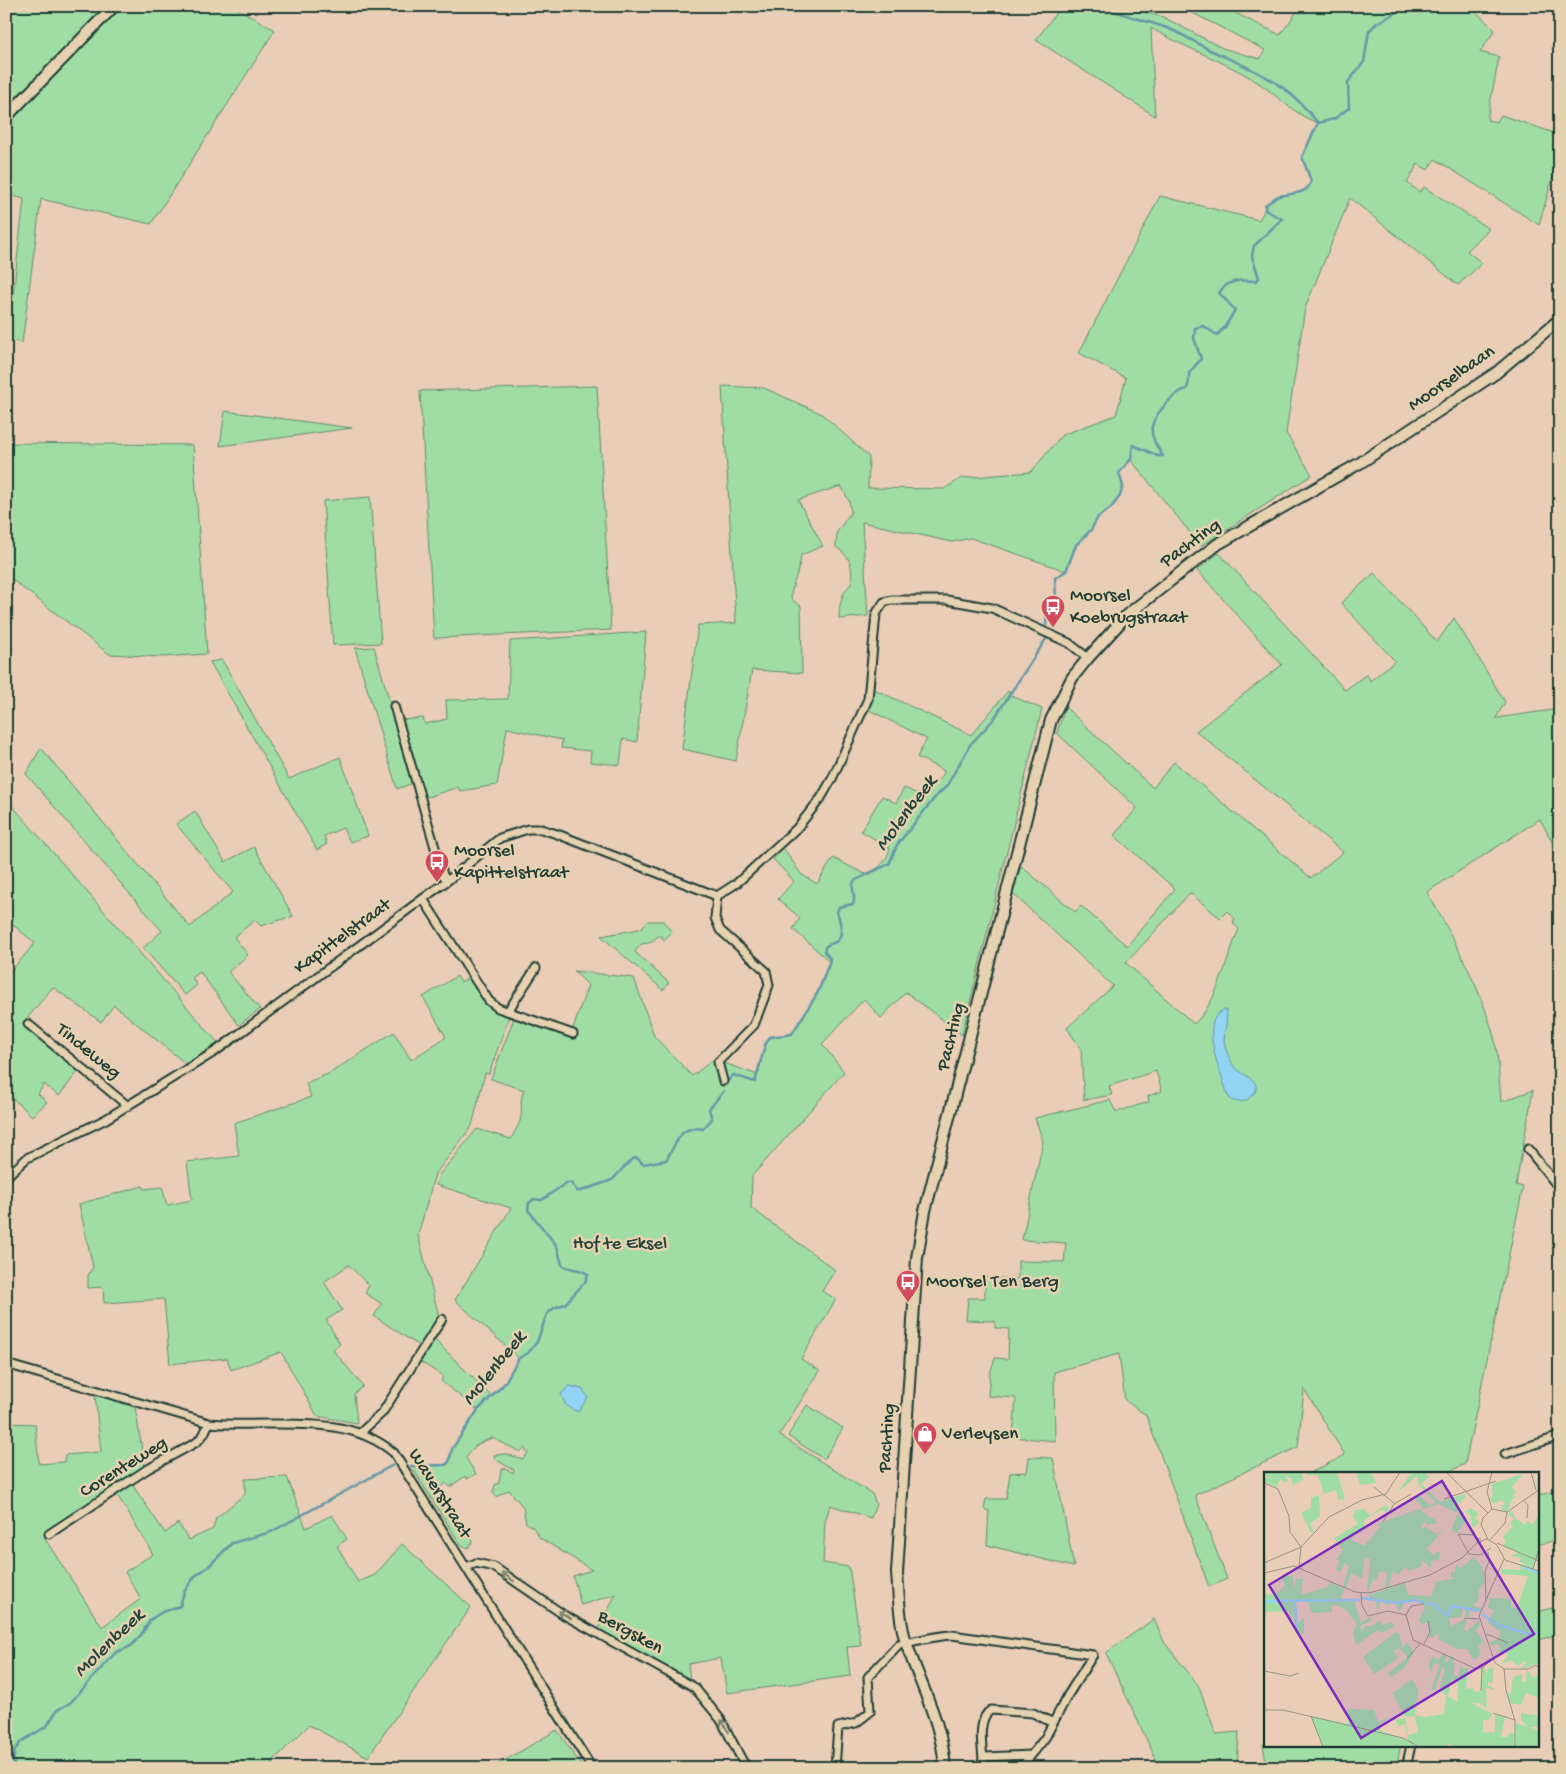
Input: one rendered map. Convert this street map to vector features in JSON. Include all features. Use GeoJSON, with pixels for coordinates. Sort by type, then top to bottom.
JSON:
{"type":"FeatureCollection","features":[{"type":"Feature","properties":{"kind":"main road"},"geometry":{"type":"LineString","coordinates":[[6,117],[114,6]]}},
{"type":"Feature","properties":{"kind":"main road","name":"Moorselbaan"},"geometry":{"type":"LineString","coordinates":[[1360,463],[1496,373],[1560,319]]}},
{"type":"Feature","properties":{"kind":"main road","name":"Pachting"},"geometry":{"type":"LineString","coordinates":[[945,1768],[942,1738],[936,1717],[906,1643],[900,1620],[897,1573],[920,1239],[1051,720],[1067,687],[1088,658],[1127,615],[1218,544],[1360,463]]}},
{"type":"Feature","properties":{"kind":"street"},"geometry":{"type":"LineString","coordinates":[[723,1081],[718,1062],[754,1025],[769,985],[769,978],[766,971],[720,930],[715,918],[717,896],[737,883],[797,828],[821,798],[832,779],[868,699],[876,614],[884,602],[891,600],[947,600],[992,608],[1069,643],[1088,658]]}},
{"type":"Feature","properties":{"kind":"street"},"geometry":{"type":"LineString","coordinates":[[394,706],[443,875],[447,881]]}},
{"type":"Feature","properties":{"kind":"street","name":"Kapittelstraat"},"geometry":{"type":"LineString","coordinates":[[6,1177],[27,1158],[128,1106],[224,1046],[447,881],[500,838],[515,832],[541,829],[717,896]]}},
{"type":"Feature","properties":{"kind":"street"},"geometry":{"type":"LineString","coordinates":[[423,899],[490,1001],[498,1008],[573,1034]]}},
{"type":"Feature","properties":{"kind":"street"},"geometry":{"type":"LineString","coordinates":[[508,1011],[536,968]]}},
{"type":"Feature","properties":{"kind":"street","name":"Tindeweg"},"geometry":{"type":"LineString","coordinates":[[28,1024],[128,1106]]}},
{"type":"Feature","properties":{"kind":"street"},"geometry":{"type":"LineString","coordinates":[[1528,1149],[1560,1188]]}},
{"type":"Feature","properties":{"kind":"street"},"geometry":{"type":"LineString","coordinates":[[360,1433],[382,1413],[442,1319]]}},
{"type":"Feature","properties":{"kind":"street","name":"Waverstraat"},"geometry":{"type":"LineString","coordinates":[[6,1364],[209,1423],[317,1425],[360,1433],[380,1441],[394,1453],[592,1768]]}},
{"type":"Feature","properties":{"kind":"street","name":"Corenteweg"},"geometry":{"type":"LineString","coordinates":[[49,1534],[146,1470],[197,1442],[204,1434],[209,1423]]}},
{"type":"Feature","properties":{"kind":"street"},"geometry":{"type":"LineString","coordinates":[[1505,1454],[1560,1436]]}},
{"type":"Feature","properties":{"kind":"street","name":"Bergsken"},"geometry":{"type":"LineString","coordinates":[[466,1567],[476,1563],[488,1565],[564,1615],[694,1687],[721,1720],[743,1762],[749,1768]]}},
{"type":"Feature","properties":{"kind":"street"},"geometry":{"type":"LineString","coordinates":[[834,1768],[838,1727],[856,1723],[870,1712],[868,1677],[892,1649],[899,1644],[952,1635],[1094,1655],[1068,1695],[1053,1723],[1021,1768]]}},
{"type":"Feature","properties":{"kind":"street"},"geometry":{"type":"LineString","coordinates":[[982,1768],[983,1720],[986,1712],[991,1710],[1033,1713],[1053,1723]]}},
{"type":"Feature","properties":{"kind":"street"},"geometry":{"type":"LineString","coordinates":[[1406,1768],[1411,1746]]}},
{"type":"Feature","properties":{"kind":"street"},"geometry":{"type":"LineString","coordinates":[[983,1759],[1031,1755]]}},
{"type":"Feature","properties":{"kind":"green space"},"geometry":{"type":"Polygon","coordinates":[[[6,6],[114,6],[6,117],[6,6]]]}},
{"type":"Feature","properties":{"kind":"green space"},"geometry":{"type":"Polygon","coordinates":[[[119,6],[233,6],[275,30],[151,224],[41,199],[22,343],[8,339],[24,199],[6,194],[6,123],[119,6]]]}},
{"type":"Feature","properties":{"kind":"green space"},"geometry":{"type":"Polygon","coordinates":[[[1061,6],[1119,6],[1163,17],[1222,48],[1260,59],[1265,50],[1179,6],[1221,6],[1280,35],[1301,6],[1475,6],[1473,9],[1495,30],[1480,52],[1499,57],[1487,120],[1497,122],[1501,115],[1560,135],[1560,152],[1539,225],[1435,159],[1428,170],[1418,164],[1407,183],[1420,192],[1424,187],[1489,229],[1467,251],[1482,263],[1458,285],[1350,198],[1305,308],[1286,433],[1312,475],[1201,546],[1131,460],[1119,473],[1123,486],[1120,496],[1111,508],[1098,517],[1091,530],[1076,545],[1066,571],[971,538],[952,542],[862,522],[868,616],[839,619],[841,600],[851,584],[852,572],[848,558],[836,547],[837,532],[851,512],[849,501],[841,486],[798,500],[823,546],[801,555],[791,593],[791,599],[801,606],[802,673],[752,670],[736,761],[682,749],[698,625],[736,623],[722,386],[764,388],[822,414],[869,457],[868,488],[944,489],[962,478],[1031,472],[1062,435],[1116,415],[1126,378],[1079,353],[1160,196],[1259,220],[1268,203],[1274,198],[1302,192],[1309,186],[1311,181],[1302,157],[1318,123],[1300,114],[1251,78],[1151,28],[1155,116],[1036,40],[1061,6]]]}},
{"type":"Feature","properties":{"kind":"green space"},"geometry":{"type":"Polygon","coordinates":[[[597,386],[611,630],[434,638],[420,391],[597,386]]]}},
{"type":"Feature","properties":{"kind":"green space"},"geometry":{"type":"Polygon","coordinates":[[[225,411],[352,428],[220,446],[225,411]]]}},
{"type":"Feature","properties":{"kind":"green space"},"geometry":{"type":"Polygon","coordinates":[[[6,443],[193,445],[207,654],[162,657],[109,654],[6,575],[6,443]]]}},
{"type":"Feature","properties":{"kind":"green space"},"geometry":{"type":"Polygon","coordinates":[[[370,497],[381,643],[333,645],[323,501],[370,497]]]}},
{"type":"Feature","properties":{"kind":"green space"},"geometry":{"type":"Polygon","coordinates":[[[1219,553],[1345,690],[1367,674],[1370,681],[1395,661],[1341,603],[1374,573],[1437,642],[1454,618],[1505,702],[1496,718],[1560,709],[1560,857],[1540,819],[1427,892],[1474,981],[1488,1018],[1497,1053],[1501,1102],[1533,1090],[1516,1185],[1523,1187],[1465,1464],[1448,1472],[1312,1472],[1345,1455],[1304,1389],[1298,1447],[1195,1495],[1227,1579],[1209,1587],[1146,1415],[1125,1400],[1119,1354],[1054,1372],[1055,1441],[1013,1437],[1016,1398],[988,1396],[990,1373],[995,1358],[1008,1359],[1009,1329],[995,1328],[995,1321],[966,1320],[968,1298],[985,1298],[985,1277],[1018,1279],[1018,1261],[1064,1262],[1066,1243],[1022,1240],[1043,1141],[1035,1118],[1110,1100],[1116,1112],[1149,1102],[1148,1096],[1162,1091],[1156,1071],[1109,1086],[1112,1095],[1084,1100],[1081,1049],[1067,1028],[1113,986],[1012,893],[1021,866],[1075,912],[1081,906],[1127,946],[1175,889],[1114,835],[1137,808],[1057,733],[1065,707],[1153,788],[1174,762],[1311,878],[1343,852],[1196,731],[1282,665],[1197,570],[1219,553]],[[1190,893],[1126,963],[1194,1024],[1209,1004],[1221,980],[1239,929],[1233,923],[1235,919],[1227,911],[1220,918],[1190,893]]]}},
{"type":"Feature","properties":{"kind":"green space"},"geometry":{"type":"Polygon","coordinates":[[[646,632],[637,742],[623,739],[620,765],[590,762],[591,751],[561,748],[562,740],[507,728],[497,785],[460,791],[458,787],[424,798],[401,720],[423,718],[425,724],[447,719],[446,700],[508,699],[510,641],[646,632]]]}},
{"type":"Feature","properties":{"kind":"green space"},"geometry":{"type":"Polygon","coordinates":[[[374,647],[413,783],[397,789],[355,648],[374,647]]]}},
{"type":"Feature","properties":{"kind":"green space"},"geometry":{"type":"Polygon","coordinates":[[[222,660],[289,779],[340,757],[368,836],[350,842],[343,828],[324,836],[327,844],[317,850],[210,662],[222,660]]]}},
{"type":"Feature","properties":{"kind":"green space","name":"Hof te Eksel"},"geometry":{"type":"Polygon","coordinates":[[[874,689],[971,735],[1008,691],[1012,696],[1042,709],[962,1035],[906,992],[881,1018],[864,999],[822,1044],[844,1072],[752,1176],[751,1208],[835,1270],[822,1291],[836,1299],[801,1359],[820,1371],[779,1435],[872,1494],[876,1504],[871,1518],[830,1505],[825,1522],[823,1563],[849,1567],[861,1646],[847,1647],[850,1676],[727,1693],[721,1658],[688,1664],[690,1681],[598,1630],[616,1594],[581,1605],[573,1576],[592,1570],[540,1538],[533,1527],[526,1523],[523,1507],[509,1490],[496,1497],[493,1492],[495,1485],[499,1483],[501,1470],[505,1468],[513,1473],[514,1470],[495,1459],[494,1455],[506,1454],[523,1459],[528,1453],[524,1448],[520,1452],[493,1438],[477,1445],[466,1458],[476,1474],[467,1479],[465,1476],[450,1487],[446,1483],[436,1492],[448,1515],[454,1512],[458,1519],[456,1521],[473,1541],[468,1548],[460,1544],[411,1466],[445,1465],[449,1462],[452,1449],[478,1410],[441,1381],[443,1376],[419,1361],[434,1339],[492,1397],[504,1384],[519,1358],[455,1300],[511,1208],[436,1185],[439,1175],[477,1129],[511,1139],[520,1121],[521,1099],[524,1090],[491,1079],[514,1018],[571,1035],[588,985],[574,971],[634,978],[654,1036],[692,1076],[718,1056],[724,1063],[758,1075],[765,1045],[770,1037],[792,1034],[818,992],[829,961],[793,929],[800,918],[778,899],[794,881],[773,859],[784,849],[801,874],[817,884],[833,858],[865,874],[870,872],[884,861],[890,848],[861,831],[882,796],[896,803],[904,788],[926,798],[944,773],[943,770],[917,757],[927,739],[869,710],[874,689]]]}},
{"type":"Feature","properties":{"kind":"green space"},"geometry":{"type":"Polygon","coordinates":[[[41,748],[190,927],[233,892],[176,824],[195,811],[225,862],[254,847],[293,916],[261,926],[255,920],[234,937],[248,955],[228,972],[260,1009],[239,1025],[200,972],[192,978],[197,985],[185,995],[143,948],[162,931],[26,774],[41,748]]]}},
{"type":"Feature","properties":{"kind":"green space"},"geometry":{"type":"Polygon","coordinates":[[[10,803],[218,1043],[186,1064],[114,1005],[101,1022],[53,987],[23,1023],[81,1068],[59,1096],[44,1084],[38,1094],[47,1102],[32,1116],[6,1092],[6,977],[35,943],[6,919],[6,804],[10,803]]]}},
{"type":"Feature","properties":{"kind":"green space"},"geometry":{"type":"Polygon","coordinates":[[[648,921],[663,921],[672,932],[664,940],[660,935],[649,943],[641,944],[635,952],[669,983],[663,990],[601,936],[640,929],[648,921]]]}},
{"type":"Feature","properties":{"kind":"green space"},"geometry":{"type":"Polygon","coordinates":[[[457,976],[461,982],[471,976],[500,1012],[509,1016],[489,1074],[485,1073],[472,1126],[435,1174],[418,1235],[439,1317],[421,1347],[374,1316],[382,1304],[365,1293],[369,1286],[349,1265],[324,1282],[342,1310],[326,1320],[340,1344],[333,1350],[363,1386],[354,1394],[357,1423],[317,1416],[281,1352],[231,1370],[227,1358],[170,1364],[164,1299],[104,1303],[103,1287],[88,1288],[88,1275],[93,1267],[79,1204],[143,1186],[144,1189],[162,1187],[167,1205],[192,1200],[187,1162],[239,1156],[234,1123],[311,1097],[306,1083],[330,1073],[394,1032],[411,1060],[446,1037],[423,997],[457,976]]]}},
{"type":"Feature","properties":{"kind":"green space"},"geometry":{"type":"Polygon","coordinates":[[[95,1395],[135,1407],[145,1468],[45,1535],[45,1539],[102,1627],[141,1599],[125,1572],[153,1554],[116,1493],[131,1483],[165,1533],[178,1523],[189,1540],[213,1529],[216,1518],[245,1494],[245,1479],[287,1477],[306,1528],[332,1515],[347,1539],[337,1546],[358,1582],[375,1575],[402,1544],[471,1607],[368,1757],[309,1725],[272,1762],[276,1768],[6,1768],[6,1423],[35,1424],[39,1464],[64,1462],[65,1455],[101,1452],[95,1395]]]}},
{"type":"Feature","properties":{"kind":"green space"},"geometry":{"type":"Polygon","coordinates":[[[807,1405],[843,1428],[824,1459],[788,1436],[807,1405]]]}},
{"type":"Feature","properties":{"kind":"green space"},"geometry":{"type":"Polygon","coordinates":[[[1029,1457],[1053,1458],[1074,1567],[987,1545],[989,1511],[984,1509],[986,1499],[1006,1499],[1010,1473],[1027,1472],[1029,1457]]]}},
{"type":"Feature","properties":{"kind":"green space"},"geometry":{"type":"Polygon","coordinates":[[[1560,1490],[1560,1539],[1538,1545],[1538,1496],[1560,1490]]]}},
{"type":"Feature","properties":{"kind":"green space"},"geometry":{"type":"Polygon","coordinates":[[[1560,1606],[1560,1633],[1538,1641],[1538,1612],[1560,1606]]]}},
{"type":"Feature","properties":{"kind":"green space"},"geometry":{"type":"Polygon","coordinates":[[[1154,1619],[1164,1642],[1198,1685],[1216,1734],[1239,1732],[1237,1768],[1160,1768],[1106,1653],[1154,1619]]]}},
{"type":"Feature","properties":{"kind":"green space"},"geometry":{"type":"Polygon","coordinates":[[[557,1730],[583,1768],[492,1768],[557,1730]]]}},
{"type":"Feature","properties":{"kind":"green space"},"geometry":{"type":"Polygon","coordinates":[[[1263,1744],[1264,1746],[1401,1746],[1396,1768],[1267,1768],[1263,1744]]]}},
{"type":"Feature","properties":{"kind":"water"},"geometry":{"type":"Polygon","coordinates":[[[1223,1010],[1226,1010],[1227,1015],[1224,1042],[1230,1059],[1236,1068],[1254,1081],[1256,1085],[1254,1093],[1247,1100],[1238,1102],[1231,1100],[1228,1096],[1214,1050],[1212,1026],[1216,1016],[1223,1010]]]}},
{"type":"Feature","properties":{"kind":"water"},"geometry":{"type":"Polygon","coordinates":[[[569,1386],[582,1389],[588,1397],[579,1411],[575,1411],[565,1404],[561,1394],[569,1386]]]}},
{"type":"Feature","properties":{"kind":"waterway"},"geometry":{"type":"LineString","coordinates":[[1105,6],[1120,13],[1172,30],[1268,78],[1294,96],[1318,123]]}},
{"type":"Feature","properties":{"kind":"waterway","name":"Molenbeek"},"geometry":{"type":"LineString","coordinates":[[1046,625],[1047,615],[1056,600],[1055,578],[1066,571],[1076,545],[1091,530],[1098,517],[1111,508],[1120,496],[1123,486],[1119,473],[1131,459],[1133,445],[1158,456],[1163,456],[1153,438],[1152,426],[1157,415],[1166,404],[1177,394],[1187,389],[1189,373],[1201,359],[1194,338],[1195,328],[1203,326],[1217,335],[1225,327],[1235,310],[1219,293],[1226,285],[1235,281],[1256,281],[1259,278],[1252,256],[1254,246],[1282,219],[1265,210],[1265,205],[1279,196],[1298,193],[1309,186],[1311,181],[1302,157],[1318,123],[1334,119],[1349,108],[1348,82],[1364,62],[1369,31],[1377,23],[1397,12],[1399,6]]}},
{"type":"Feature","properties":{"kind":"waterway","name":"Molenbeek"},"geometry":{"type":"LineString","coordinates":[[729,1080],[733,1075],[755,1082],[765,1045],[770,1037],[792,1034],[818,992],[830,959],[824,951],[826,946],[836,942],[841,934],[837,912],[839,907],[853,904],[854,881],[889,864],[897,845],[937,795],[946,787],[970,745],[993,720],[1046,639]]}},
{"type":"Feature","properties":{"kind":"waterway","name":"Molenbeek"},"geometry":{"type":"LineString","coordinates":[[411,1466],[445,1465],[449,1462],[452,1449],[478,1410],[504,1384],[519,1358],[528,1353],[537,1342],[547,1314],[554,1308],[565,1304],[585,1282],[588,1274],[562,1265],[557,1246],[528,1210],[529,1203],[534,1199],[542,1200],[566,1183],[571,1183],[577,1191],[581,1191],[612,1180],[632,1159],[637,1158],[643,1164],[666,1160],[684,1132],[695,1128],[703,1129],[712,1119],[709,1109],[724,1091]]}},
{"type":"Feature","properties":{"kind":"waterway","name":"Molenbeek"},"geometry":{"type":"LineString","coordinates":[[16,1768],[13,1762],[15,1750],[21,1742],[47,1726],[57,1710],[70,1703],[115,1653],[131,1646],[151,1619],[162,1612],[180,1606],[184,1592],[195,1576],[208,1567],[232,1543],[271,1532],[393,1465]]}},
{"type":"Feature","properties":{"kind":"place","name":"Moorsel Koebrugstraat"},"geometry":{"type":"Point","coordinates":[1053,628]}},
{"type":"Feature","properties":{"kind":"place","name":"Moorsel Kapittelstraat"},"geometry":{"type":"Point","coordinates":[437,883]}},
{"type":"Feature","properties":{"kind":"place","name":"Moorsel Ten Berg"},"geometry":{"type":"Point","coordinates":[908,1303]}},
{"type":"Feature","properties":{"kind":"place","name":"Verleysen"},"geometry":{"type":"Point","coordinates":[925,1455]}}]}
